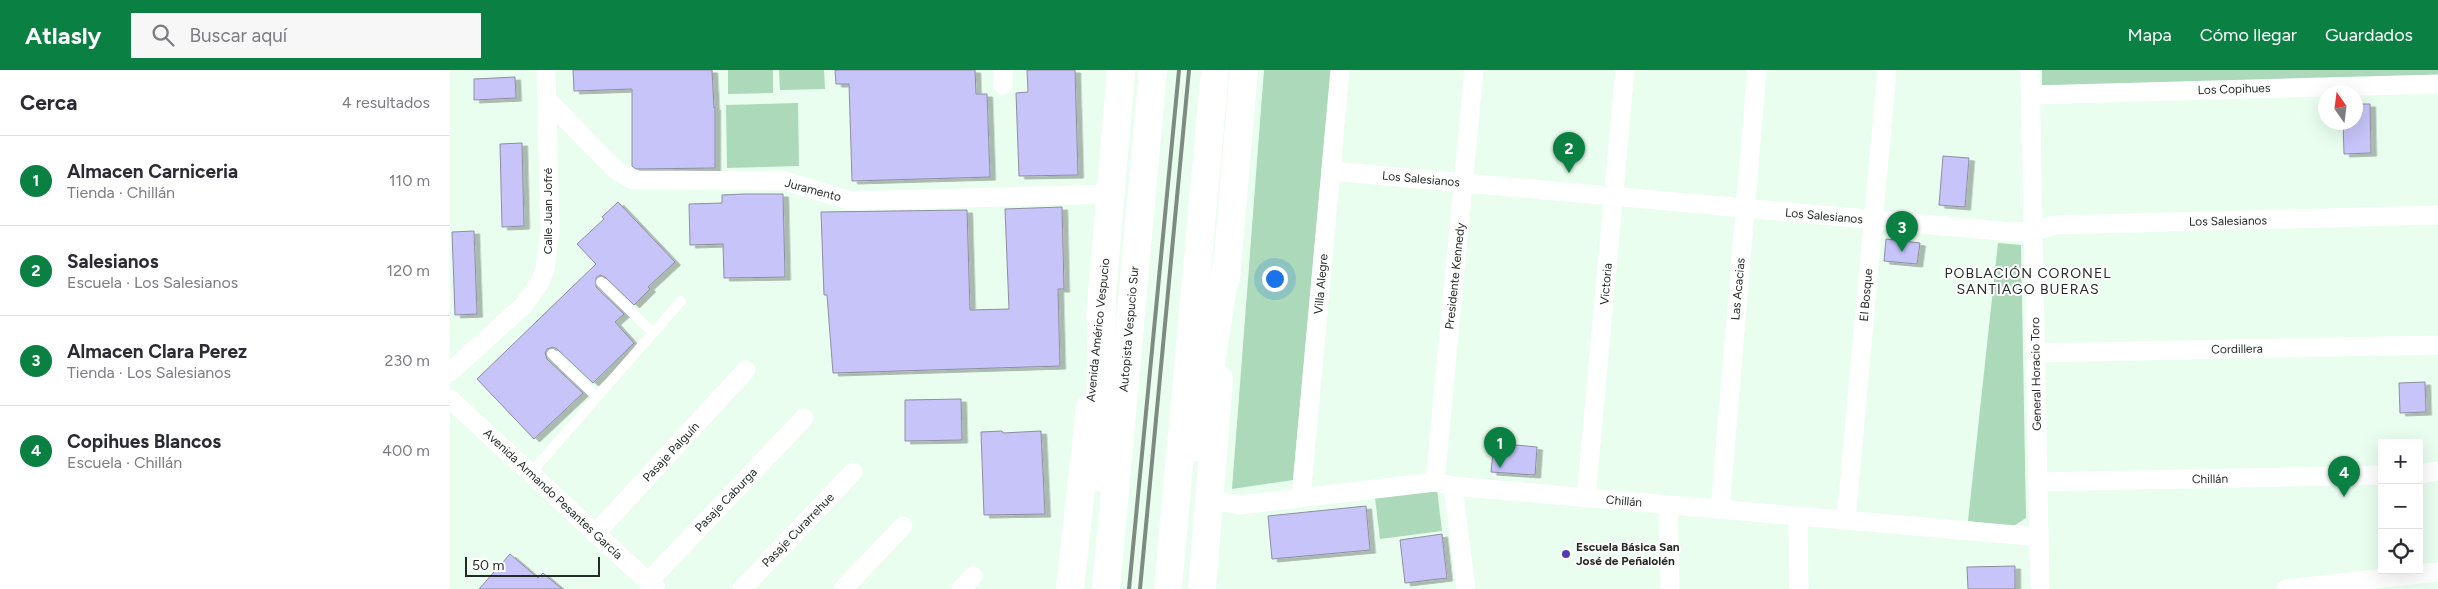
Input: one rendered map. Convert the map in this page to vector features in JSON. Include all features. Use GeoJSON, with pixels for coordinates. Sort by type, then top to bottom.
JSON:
{"type":"FeatureCollection","features":[{"type":"Feature","properties":{"kind":"main road","name":"Avenida Américo Vespucio"},"geometry":{"type":"LineString","coordinates":[[1070,589],[1102,293],[1121,70]]}},
{"type":"Feature","properties":{"kind":"main road","name":"Autopista Vespucio Sur"},"geometry":{"type":"LineString","coordinates":[[1106,589],[1153,70]]}},
{"type":"Feature","properties":{"kind":"main road"},"geometry":{"type":"LineString","coordinates":[[1168,589],[1215,70]]}},
{"type":"Feature","properties":{"kind":"main road"},"geometry":{"type":"LineString","coordinates":[[1202,589],[1211,500],[1228,255],[1244,70]]}},
{"type":"Feature","properties":{"kind":"main road"},"geometry":{"type":"LineString","coordinates":[[1173,589],[1211,369],[1228,255]]}},
{"type":"Feature","properties":{"kind":"main road"},"geometry":{"type":"LineString","coordinates":[[1097,589],[1102,293]]}},
{"type":"Feature","properties":{"kind":"street","name":"Calle Juan Jofré"},"geometry":{"type":"LineString","coordinates":[[450,372],[524,305],[540,282],[545,269],[550,237],[546,70]]}},
{"type":"Feature","properties":{"kind":"street","name":"Villa Alegre"},"geometry":{"type":"LineString","coordinates":[[1301,498],[1340,70]]}},
{"type":"Feature","properties":{"kind":"street","name":"Presidente Kennedy"},"geometry":{"type":"LineString","coordinates":[[1435,482],[1465,183],[1474,70]]}},
{"type":"Feature","properties":{"kind":"street","name":"Victoria"},"geometry":{"type":"LineString","coordinates":[[1586,498],[1625,70]]}},
{"type":"Feature","properties":{"kind":"street","name":"Las Acacias"},"geometry":{"type":"LineString","coordinates":[[1720,509],[1757,70]]}},
{"type":"Feature","properties":{"kind":"street","name":"El Bosque"},"geometry":{"type":"LineString","coordinates":[[1846,520],[1887,70]]}},
{"type":"Feature","properties":{"kind":"street","name":"General Horacio Toro"},"geometry":{"type":"LineString","coordinates":[[2030,70],[2040,589]]}},
{"type":"Feature","properties":{"kind":"street","name":"Los Copihues"},"geometry":{"type":"LineString","coordinates":[[2030,94],[2438,84]]}},
{"type":"Feature","properties":{"kind":"street","name":"Juramento"},"geometry":{"type":"LineString","coordinates":[[547,100],[616,170],[633,180],[785,181],[851,201],[1110,194]]}},
{"type":"Feature","properties":{"kind":"street","name":"Los Salesianos"},"geometry":{"type":"LineString","coordinates":[[1331,171],[2011,232],[2033,231],[2056,225],[2438,215]]}},
{"type":"Feature","properties":{"kind":"street","name":"Cordillera"},"geometry":{"type":"LineString","coordinates":[[2035,353],[2438,345]]}},
{"type":"Feature","properties":{"kind":"street","name":"Pasaje Palguín"},"geometry":{"type":"LineString","coordinates":[[595,534],[746,370]]}},
{"type":"Feature","properties":{"kind":"street","name":"Avenida Armando Pesantes García"},"geometry":{"type":"LineString","coordinates":[[450,400],[652,585]]}},
{"type":"Feature","properties":{"kind":"street","name":"Pasaje Caburga"},"geometry":{"type":"LineString","coordinates":[[652,585],[804,418]]}},
{"type":"Feature","properties":{"kind":"street"},"geometry":{"type":"LineString","coordinates":[[2423,473],[2438,471]]}},
{"type":"Feature","properties":{"kind":"street","name":"Pasaje Curarrehue"},"geometry":{"type":"LineString","coordinates":[[742,589],[853,472]]}},
{"type":"Feature","properties":{"kind":"street","name":"Chillán"},"geometry":{"type":"LineString","coordinates":[[2038,482],[2378,475]]}},
{"type":"Feature","properties":{"kind":"street","name":"Chillán"},"geometry":{"type":"LineString","coordinates":[[1211,500],[1240,505],[1435,482],[1453,486],[1586,498],[2039,536]]}},
{"type":"Feature","properties":{"kind":"street"},"geometry":{"type":"LineString","coordinates":[[1453,486],[1466,589]]}},
{"type":"Feature","properties":{"kind":"street"},"geometry":{"type":"LineString","coordinates":[[1668,505],[1670,589]]}},
{"type":"Feature","properties":{"kind":"street"},"geometry":{"type":"LineString","coordinates":[[1798,516],[1799,589]]}},
{"type":"Feature","properties":{"kind":"street"},"geometry":{"type":"LineString","coordinates":[[843,589],[903,526]]}},
{"type":"Feature","properties":{"kind":"street"},"geometry":{"type":"LineString","coordinates":[[2286,589],[2438,572]]}},
{"type":"Feature","properties":{"kind":"lane"},"geometry":{"type":"LineString","coordinates":[[601,282],[653,333]]}},
{"type":"Feature","properties":{"kind":"lane"},"geometry":{"type":"LineString","coordinates":[[530,474],[681,302]]}},
{"type":"Feature","properties":{"kind":"lane"},"geometry":{"type":"LineString","coordinates":[[552,354],[596,397]]}},
{"type":"Feature","properties":{"kind":"green space"},"geometry":{"type":"Polygon","coordinates":[[[728,70],[773,70],[773,93],[728,94],[728,70]]]}},
{"type":"Feature","properties":{"kind":"green space"},"geometry":{"type":"Polygon","coordinates":[[[779,70],[824,70],[825,89],[780,90],[779,70]]]}},
{"type":"Feature","properties":{"kind":"green space"},"geometry":{"type":"Polygon","coordinates":[[[1264,70],[1331,70],[1293,480],[1232,489],[1264,70]]]}},
{"type":"Feature","properties":{"kind":"green space"},"geometry":{"type":"Polygon","coordinates":[[[2042,70],[2438,70],[2438,78],[2042,90],[2042,70]]]}},
{"type":"Feature","properties":{"kind":"green space"},"geometry":{"type":"Polygon","coordinates":[[[798,103],[799,166],[727,168],[726,105],[798,103]]]}},
{"type":"Feature","properties":{"kind":"green space"},"geometry":{"type":"Polygon","coordinates":[[[1998,243],[2021,245],[2026,518],[2012,527],[1968,521],[1998,243]]]}},
{"type":"Feature","properties":{"kind":"green space"},"geometry":{"type":"Polygon","coordinates":[[[1437,490],[1442,531],[1380,539],[1375,498],[1437,490]]]}},
{"type":"Feature","properties":{"kind":"building"},"geometry":{"type":"Polygon","coordinates":[[[573,70],[712,70],[715,107],[715,168],[636,169],[632,166],[632,89],[574,91],[573,70]]]}},
{"type":"Feature","properties":{"kind":"building"},"geometry":{"type":"Polygon","coordinates":[[[835,70],[975,70],[976,94],[987,94],[990,177],[852,181],[849,84],[836,84],[835,70]]]}},
{"type":"Feature","properties":{"kind":"building"},"geometry":{"type":"Polygon","coordinates":[[[1027,70],[1075,70],[1078,175],[1019,176],[1016,93],[1028,92],[1027,70]]]}},
{"type":"Feature","properties":{"kind":"building"},"geometry":{"type":"Polygon","coordinates":[[[515,77],[516,98],[474,100],[474,79],[515,77]]]}},
{"type":"Feature","properties":{"kind":"building"},"geometry":{"type":"Polygon","coordinates":[[[2363,104],[2370,104],[2371,153],[2344,154],[2343,130],[2363,130],[2363,104]]]}},
{"type":"Feature","properties":{"kind":"building"},"geometry":{"type":"Polygon","coordinates":[[[522,143],[524,226],[502,227],[500,144],[522,143]]]}},
{"type":"Feature","properties":{"kind":"building"},"geometry":{"type":"Polygon","coordinates":[[[1943,156],[1969,158],[1965,207],[1939,205],[1943,156]]]}},
{"type":"Feature","properties":{"kind":"building"},"geometry":{"type":"Polygon","coordinates":[[[783,194],[785,277],[724,278],[723,244],[690,245],[689,204],[722,203],[722,195],[783,194]]]}},
{"type":"Feature","properties":{"kind":"building"},"geometry":{"type":"Polygon","coordinates":[[[618,202],[675,262],[648,287],[650,289],[634,305],[605,277],[600,275],[596,278],[596,287],[624,314],[615,322],[634,343],[593,383],[557,349],[553,347],[547,349],[545,353],[547,359],[583,393],[534,439],[477,379],[596,264],[577,244],[604,219],[602,217],[618,202]]]}},
{"type":"Feature","properties":{"kind":"building"},"geometry":{"type":"Polygon","coordinates":[[[1062,207],[1064,289],[1058,289],[1060,366],[833,373],[827,295],[824,295],[821,212],[967,210],[970,310],[1009,309],[1005,209],[1062,207]]]}},
{"type":"Feature","properties":{"kind":"building"},"geometry":{"type":"Polygon","coordinates":[[[474,231],[477,314],[455,315],[452,232],[474,231]]]}},
{"type":"Feature","properties":{"kind":"building"},"geometry":{"type":"Polygon","coordinates":[[[1886,239],[1920,243],[1917,264],[1884,261],[1886,239]]]}},
{"type":"Feature","properties":{"kind":"building"},"geometry":{"type":"Polygon","coordinates":[[[2425,382],[2426,412],[2400,413],[2399,383],[2425,382]]]}},
{"type":"Feature","properties":{"kind":"building"},"geometry":{"type":"Polygon","coordinates":[[[961,399],[962,440],[905,441],[905,400],[961,399]]]}},
{"type":"Feature","properties":{"kind":"building"},"geometry":{"type":"Polygon","coordinates":[[[1002,431],[1003,433],[1041,431],[1045,514],[984,515],[981,432],[1002,431]]]}},
{"type":"Feature","properties":{"kind":"building"},"geometry":{"type":"Polygon","coordinates":[[[1494,443],[1537,447],[1535,475],[1491,472],[1494,443]]]}},
{"type":"Feature","properties":{"kind":"building"},"geometry":{"type":"Polygon","coordinates":[[[1366,506],[1370,550],[1272,559],[1268,516],[1366,506]]]}},
{"type":"Feature","properties":{"kind":"building"},"geometry":{"type":"Polygon","coordinates":[[[1442,534],[1447,578],[1405,583],[1400,540],[1442,534]]]}},
{"type":"Feature","properties":{"kind":"building"},"geometry":{"type":"Polygon","coordinates":[[[510,554],[538,578],[543,573],[562,589],[479,589],[510,554]]]}},
{"type":"Feature","properties":{"kind":"building"},"geometry":{"type":"Polygon","coordinates":[[[2015,566],[2015,589],[1968,589],[1967,567],[2015,566]]]}},
{"type":"Feature","properties":{"kind":"railway"},"geometry":{"type":"LineString","coordinates":[[1129,589],[1179,70]]}},
{"type":"Feature","properties":{"kind":"railway"},"geometry":{"type":"LineString","coordinates":[[1140,589],[1189,70]]}},
{"type":"Feature","properties":{"kind":"place","name":"Salesianos"},"geometry":{"type":"Point","coordinates":[1569,173]}},
{"type":"Feature","properties":{"kind":"place","name":"Almacen Clara Perez"},"geometry":{"type":"Point","coordinates":[1902,252]}},
{"type":"Feature","properties":{"kind":"place","name":"Almacen Carniceria"},"geometry":{"type":"Point","coordinates":[1500,468]}},
{"type":"Feature","properties":{"kind":"place","name":"Copihues Blancos"},"geometry":{"type":"Point","coordinates":[2344,497]}},
{"type":"Feature","properties":{"kind":"place","name":"Escuela Básica San José de Peñalolén"},"geometry":{"type":"Point","coordinates":[1566,554]}},
{"type":"Feature","properties":{"kind":"district","name":"POBLACIÓN CORONEL SANTIAGO BUERAS"},"geometry":{"type":"Point","coordinates":[2028,282]}}]}
